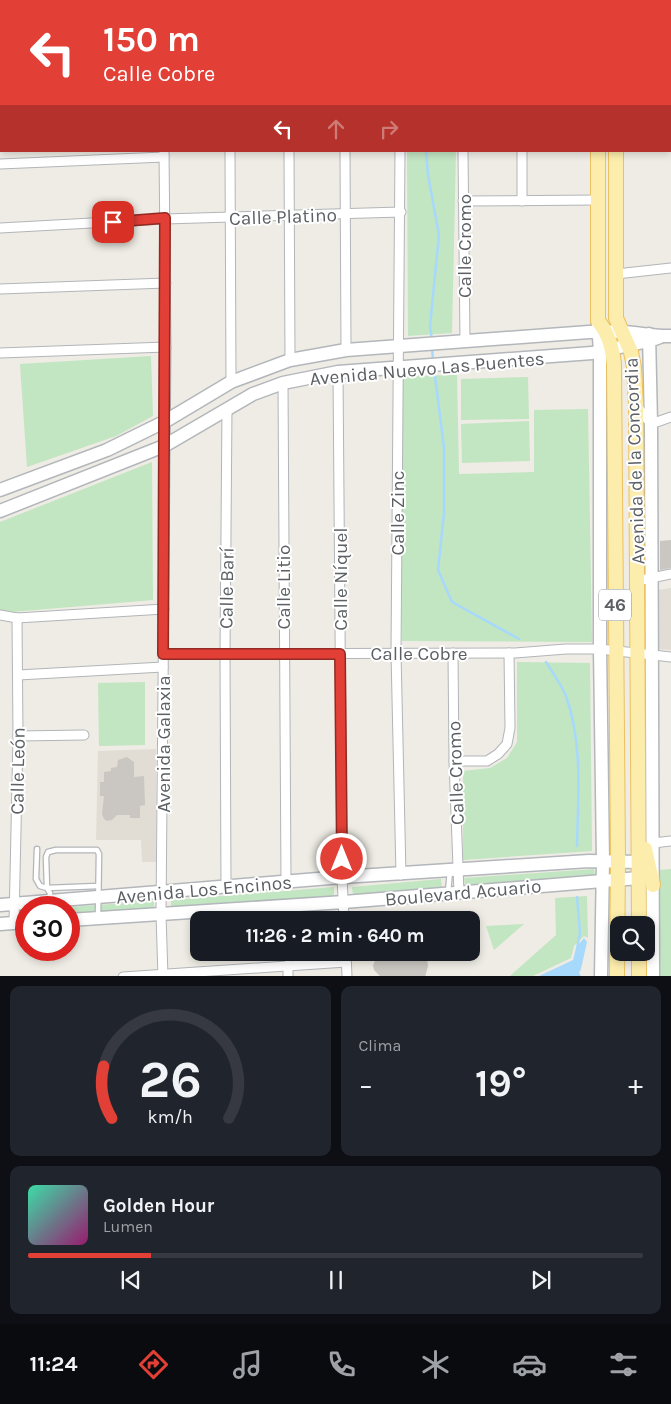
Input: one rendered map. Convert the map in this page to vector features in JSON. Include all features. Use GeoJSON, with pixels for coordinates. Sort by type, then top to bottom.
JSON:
{"type":"FeatureCollection","features":[{"type":"Feature","properties":{"kind":"main road","name":"Avenida de la Concordia"},"geometry":{"type":"LineString","coordinates":[[598,152],[601,328],[606,350],[614,364],[618,861],[617,976]]}},
{"type":"Feature","properties":{"kind":"main road","name":"Avenida de la Concordia"},"geometry":{"type":"LineString","coordinates":[[616,152],[616,318],[626,338],[634,367],[644,580],[645,654],[639,824],[639,916]]}},
{"type":"Feature","properties":{"kind":"main road"},"geometry":{"type":"LineString","coordinates":[[639,824],[653,885]]}},
{"type":"Feature","properties":{"kind":"main road"},"geometry":{"type":"LineString","coordinates":[[639,961],[639,976]]}},
{"type":"Feature","properties":{"kind":"street"},"geometry":{"type":"LineString","coordinates":[[230,152],[231,382]]}},
{"type":"Feature","properties":{"kind":"street"},"geometry":{"type":"LineString","coordinates":[[289,152],[290,360]]}},
{"type":"Feature","properties":{"kind":"street"},"geometry":{"type":"LineString","coordinates":[[345,152],[346,350]]}},
{"type":"Feature","properties":{"kind":"street","name":"Calle Zinc"},"geometry":{"type":"LineString","coordinates":[[400,152],[396,653],[401,875]]}},
{"type":"Feature","properties":{"kind":"street","name":"Calle Cromo"},"geometry":{"type":"LineString","coordinates":[[458,342],[463,152]]}},
{"type":"Feature","properties":{"kind":"street"},"geometry":{"type":"LineString","coordinates":[[522,152],[522,201]]}},
{"type":"Feature","properties":{"kind":"street"},"geometry":{"type":"LineString","coordinates":[[0,164],[164,154]]}},
{"type":"Feature","properties":{"kind":"street","name":"Avenida Galaxia"},"geometry":{"type":"LineString","coordinates":[[163,975],[164,422],[166,347],[164,154]]}},
{"type":"Feature","properties":{"kind":"street"},"geometry":{"type":"LineString","coordinates":[[463,201],[598,200]]}},
{"type":"Feature","properties":{"kind":"street","name":"Calle Platino"},"geometry":{"type":"LineString","coordinates":[[0,228],[165,218],[401,212]]}},
{"type":"Feature","properties":{"kind":"street"},"geometry":{"type":"LineString","coordinates":[[616,274],[671,268]]}},
{"type":"Feature","properties":{"kind":"street"},"geometry":{"type":"LineString","coordinates":[[0,288],[166,283]]}},
{"type":"Feature","properties":{"kind":"street","name":"Avenida Nuevo Las Puentes"},"geometry":{"type":"LineString","coordinates":[[0,490],[107,450],[164,422],[231,382],[290,360],[346,350],[458,342],[601,328],[626,338]]}},
{"type":"Feature","properties":{"kind":"street"},"geometry":{"type":"LineString","coordinates":[[626,338],[657,337]]}},
{"type":"Feature","properties":{"kind":"street","name":"Avenida de la Concordia"},"geometry":{"type":"LineString","coordinates":[[644,580],[657,337]]}},
{"type":"Feature","properties":{"kind":"street","name":"Avenida Nuevo Las Puentes"},"geometry":{"type":"LineString","coordinates":[[0,511],[164,446],[253,394],[283,383],[338,372],[592,353],[606,350],[626,338]]}},
{"type":"Feature","properties":{"kind":"street"},"geometry":{"type":"LineString","coordinates":[[0,353],[166,347]]}},
{"type":"Feature","properties":{"kind":"street","name":"Avenida de la Concordia"},"geometry":{"type":"LineString","coordinates":[[601,976],[603,861],[600,649],[606,350]]}},
{"type":"Feature","properties":{"kind":"street","name":"Calle Níquel"},"geometry":{"type":"LineString","coordinates":[[338,372],[342,877],[344,911]]}},
{"type":"Feature","properties":{"kind":"street","name":"Calle Litio"},"geometry":{"type":"LineString","coordinates":[[283,383],[283,654],[286,882]]}},
{"type":"Feature","properties":{"kind":"street"},"geometry":{"type":"LineString","coordinates":[[636,405],[651,424],[671,417]]}},
{"type":"Feature","properties":{"kind":"street","name":"Calle Barí"},"geometry":{"type":"LineString","coordinates":[[226,887],[227,408]]}},
{"type":"Feature","properties":{"kind":"street"},"geometry":{"type":"LineString","coordinates":[[644,580],[671,574]]}},
{"type":"Feature","properties":{"kind":"street"},"geometry":{"type":"LineString","coordinates":[[0,616],[18,618],[164,609]]}},
{"type":"Feature","properties":{"kind":"street","name":"Calle León"},"geometry":{"type":"LineString","coordinates":[[15,907],[18,618]]}},
{"type":"Feature","properties":{"kind":"street","name":"Calle Cobre"},"geometry":{"type":"LineString","coordinates":[[163,654],[509,653],[600,649],[671,657]]}},
{"type":"Feature","properties":{"kind":"street","name":"Calle Cromo"},"geometry":{"type":"LineString","coordinates":[[453,653],[454,893]]}},
{"type":"Feature","properties":{"kind":"street"},"geometry":{"type":"LineString","coordinates":[[454,761],[487,760],[498,754],[507,744],[510,728],[509,653]]}},
{"type":"Feature","properties":{"kind":"street","name":"Avenida de la Concordia"},"geometry":{"type":"LineString","coordinates":[[645,654],[653,843],[653,976]]}},
{"type":"Feature","properties":{"kind":"street"},"geometry":{"type":"LineString","coordinates":[[18,675],[163,667]]}},
{"type":"Feature","properties":{"kind":"street"},"geometry":{"type":"LineString","coordinates":[[18,736],[84,734]]}},
{"type":"Feature","properties":{"kind":"street"},"geometry":{"type":"LineString","coordinates":[[653,843],[671,841]]}},
{"type":"Feature","properties":{"kind":"street","name":"Avenida Los Encinos"},"geometry":{"type":"LineString","coordinates":[[77,896],[98,892],[162,893],[342,877],[401,875],[603,861],[639,862]]}},
{"type":"Feature","properties":{"kind":"street","name":"Boulevard Acuario"},"geometry":{"type":"LineString","coordinates":[[80,919],[344,902],[639,878]]}},
{"type":"Feature","properties":{"kind":"street","name":"Avenida Los Encinos"},"geometry":{"type":"LineString","coordinates":[[0,905],[14,904]]}},
{"type":"Feature","properties":{"kind":"street"},"geometry":{"type":"LineString","coordinates":[[0,924],[15,923]]}},
{"type":"Feature","properties":{"kind":"street"},"geometry":{"type":"LineString","coordinates":[[123,976],[227,973],[288,965],[346,962],[347,976]]}},
{"type":"Feature","properties":{"kind":"street"},"geometry":{"type":"LineString","coordinates":[[288,965],[288,976]]}},
{"type":"Feature","properties":{"kind":"lane"},"geometry":{"type":"LineString","coordinates":[[37,849],[36,880],[40,886],[98,892]]}},
{"type":"Feature","properties":{"kind":"lane"},"geometry":{"type":"LineString","coordinates":[[50,896],[47,888],[48,852],[56,850],[96,850],[99,854],[98,918]]}},
{"type":"Feature","properties":{"kind":"shaded area"},"geometry":{"type":"Polygon","coordinates":[[[671,588],[671,650],[658,649],[658,590],[671,588]]]}},
{"type":"Feature","properties":{"kind":"shaded area"},"geometry":{"type":"Polygon","coordinates":[[[156,749],[156,862],[142,862],[141,840],[96,840],[98,751],[156,749]]]}},
{"type":"Feature","properties":{"kind":"green space"},"geometry":{"type":"Polygon","coordinates":[[[407,152],[456,152],[452,333],[408,336],[407,152]]]}},
{"type":"Feature","properties":{"kind":"green space"},"geometry":{"type":"Polygon","coordinates":[[[151,356],[153,416],[116,436],[27,467],[20,364],[151,356]]]}},
{"type":"Feature","properties":{"kind":"green space"},"geometry":{"type":"Polygon","coordinates":[[[457,375],[459,474],[534,472],[534,410],[588,409],[592,642],[402,641],[400,376],[457,375]]]}},
{"type":"Feature","properties":{"kind":"green space"},"geometry":{"type":"Polygon","coordinates":[[[528,377],[529,419],[461,420],[461,379],[528,377]]]}},
{"type":"Feature","properties":{"kind":"green space"},"geometry":{"type":"Polygon","coordinates":[[[529,421],[530,461],[462,463],[461,424],[529,421]]]}},
{"type":"Feature","properties":{"kind":"green space"},"geometry":{"type":"Polygon","coordinates":[[[152,462],[153,600],[12,612],[0,610],[0,522],[152,462]]]}},
{"type":"Feature","properties":{"kind":"green space"},"geometry":{"type":"Polygon","coordinates":[[[517,662],[590,663],[592,851],[463,860],[463,771],[490,768],[507,758],[517,742],[517,662]]]}},
{"type":"Feature","properties":{"kind":"green space"},"geometry":{"type":"Polygon","coordinates":[[[145,682],[145,745],[99,746],[98,683],[145,682]]]}},
{"type":"Feature","properties":{"kind":"green space"},"geometry":{"type":"Polygon","coordinates":[[[594,869],[595,876],[465,886],[464,878],[594,869]]]}},
{"type":"Feature","properties":{"kind":"green space"},"geometry":{"type":"Polygon","coordinates":[[[671,869],[671,976],[657,976],[658,870],[671,869]]]}},
{"type":"Feature","properties":{"kind":"green space"},"geometry":{"type":"Polygon","coordinates":[[[441,879],[442,889],[353,895],[352,887],[441,879]]]}},
{"type":"Feature","properties":{"kind":"green space"},"geometry":{"type":"Polygon","coordinates":[[[334,887],[334,897],[171,908],[171,900],[334,887]]]}},
{"type":"Feature","properties":{"kind":"green space"},"geometry":{"type":"Polygon","coordinates":[[[587,896],[588,938],[584,936],[574,946],[571,958],[533,976],[510,976],[556,935],[555,898],[587,896]]]}},
{"type":"Feature","properties":{"kind":"green space"},"geometry":{"type":"Polygon","coordinates":[[[154,901],[154,909],[80,914],[80,906],[154,901]]]}},
{"type":"Feature","properties":{"kind":"green space"},"geometry":{"type":"Polygon","coordinates":[[[524,924],[494,950],[486,926],[524,924]]]}},
{"type":"Feature","properties":{"kind":"water"},"geometry":{"type":"Polygon","coordinates":[[[584,938],[587,942],[579,973],[581,976],[539,976],[573,960],[576,948],[584,938]]]}},
{"type":"Feature","properties":{"kind":"building"},"geometry":{"type":"Polygon","coordinates":[[[671,540],[671,568],[660,570],[660,541],[671,540]]]}},
{"type":"Feature","properties":{"kind":"building"},"geometry":{"type":"Polygon","coordinates":[[[127,757],[134,762],[134,777],[144,776],[145,805],[140,806],[140,818],[130,818],[130,815],[117,815],[112,820],[107,821],[102,814],[104,796],[100,796],[100,782],[104,782],[104,772],[111,771],[111,768],[117,767],[118,760],[127,757]]]}},
{"type":"Feature","properties":{"kind":"building"},"geometry":{"type":"Polygon","coordinates":[[[375,961],[427,961],[428,966],[425,976],[380,976],[374,970],[373,965],[375,961]]]}},
{"type":"Feature","properties":{"kind":"waterway"},"geometry":{"type":"LineString","coordinates":[[426,152],[428,175],[439,235],[430,326],[432,341]]}},
{"type":"Feature","properties":{"kind":"waterway"},"geometry":{"type":"LineString","coordinates":[[432,348],[433,360]]}},
{"type":"Feature","properties":{"kind":"waterway"},"geometry":{"type":"LineString","coordinates":[[434,368],[444,448],[444,513],[438,570],[452,602],[519,639]]}},
{"type":"Feature","properties":{"kind":"waterway"},"geometry":{"type":"LineString","coordinates":[[546,662],[566,696],[575,733],[578,770],[577,846]]}},
{"type":"Feature","properties":{"kind":"waterway"},"geometry":{"type":"LineString","coordinates":[[577,897],[580,933],[577,949]]}},
{"type":"Feature","properties":{"kind":"route"},"geometry":{"type":"LineString","coordinates":[[113,222],[165,218],[166,347],[163,654],[340,654],[342,859]]}}]}
